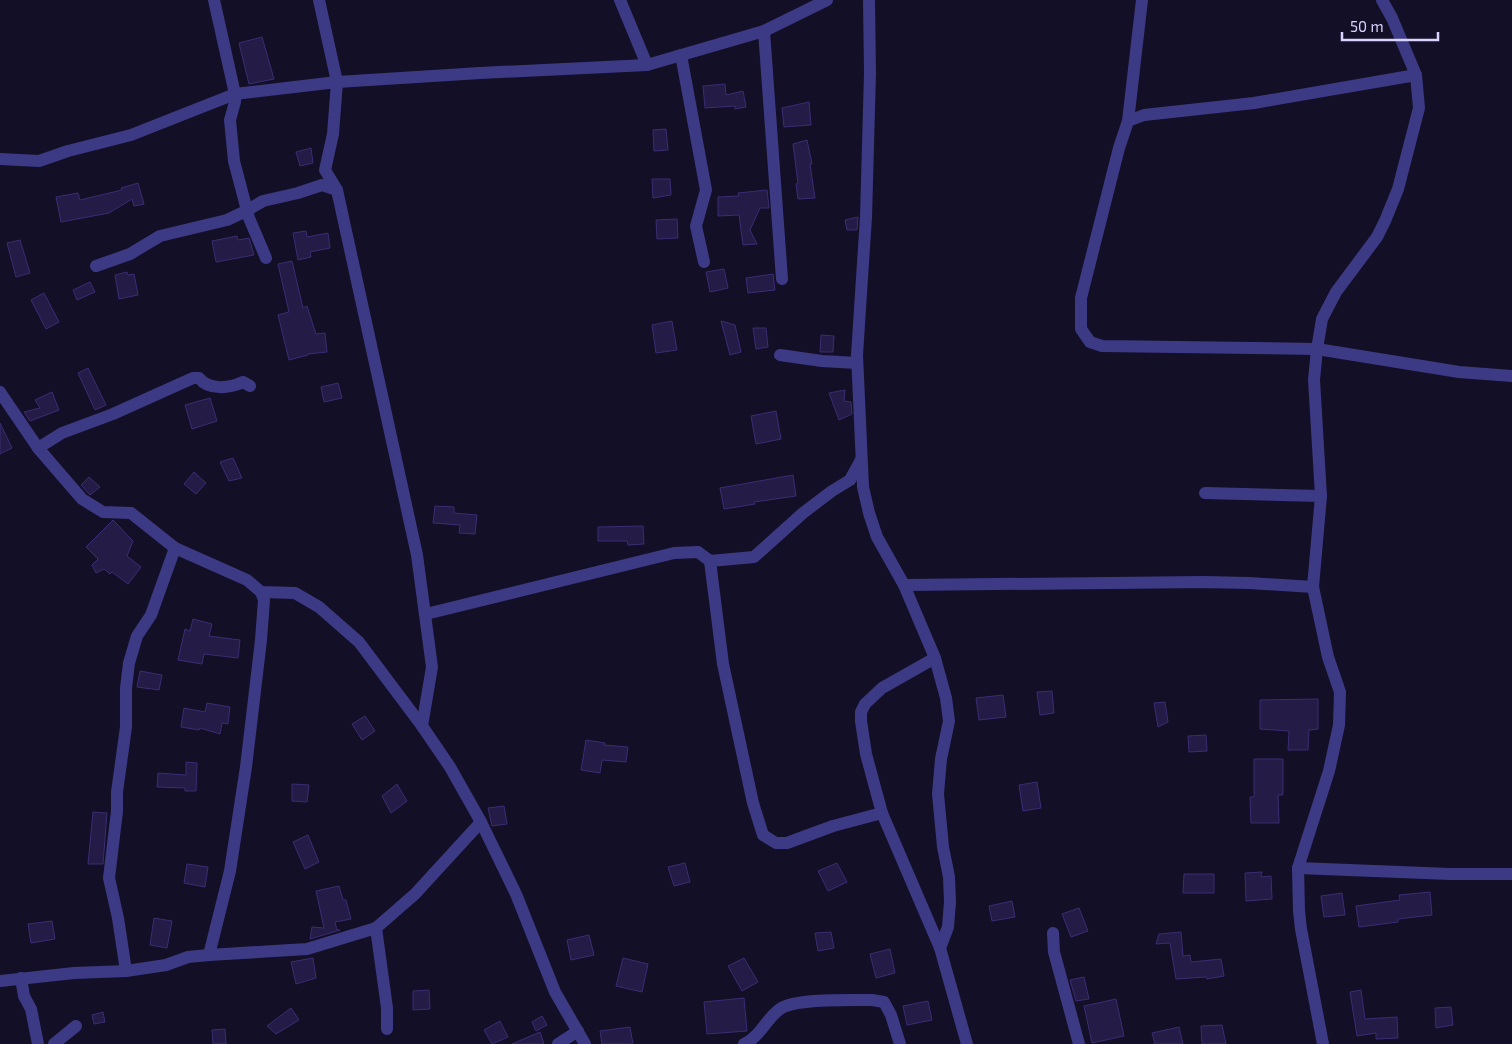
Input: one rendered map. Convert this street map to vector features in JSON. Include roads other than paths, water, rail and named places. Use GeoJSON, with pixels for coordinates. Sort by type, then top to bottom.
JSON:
{"type":"FeatureCollection","features":[{"type":"Feature","properties":{"kind":"street"},"geometry":{"type":"LineString","coordinates":[[214,0],[235,94],[235,102],[230,120],[234,161],[246,211],[266,258]]}},
{"type":"Feature","properties":{"kind":"street"},"geometry":{"type":"LineString","coordinates":[[319,0],[337,82],[334,134],[325,170],[337,190],[418,555],[432,668],[422,726]]}},
{"type":"Feature","properties":{"kind":"street"},"geometry":{"type":"LineString","coordinates":[[620,0],[647,65]]}},
{"type":"Feature","properties":{"kind":"street"},"geometry":{"type":"LineString","coordinates":[[0,159],[39,161],[68,151],[131,135],[235,94],[337,82],[647,65],[764,31],[827,0]]}},
{"type":"Feature","properties":{"kind":"street"},"geometry":{"type":"LineString","coordinates":[[869,0],[870,73],[866,216],[857,363],[863,487],[878,537],[904,585],[934,658],[946,698],[949,721],[941,759],[938,794],[943,847],[949,877],[950,902],[948,927],[940,948]]}},
{"type":"Feature","properties":{"kind":"street"},"geometry":{"type":"LineString","coordinates":[[1142,0],[1128,121],[1119,148],[1081,298],[1082,329],[1090,342],[1102,346],[1317,349],[1459,372],[1512,376]]}},
{"type":"Feature","properties":{"kind":"street"},"geometry":{"type":"LineString","coordinates":[[1323,1044],[1300,920],[1298,868],[1329,771],[1339,725],[1340,692],[1328,657],[1313,587],[1321,496],[1314,380],[1322,319],[1336,292],[1377,238],[1398,189],[1420,108],[1416,75],[1392,18],[1382,0]]}},
{"type":"Feature","properties":{"kind":"street"},"geometry":{"type":"LineString","coordinates":[[764,31],[782,279]]}},
{"type":"Feature","properties":{"kind":"street"},"geometry":{"type":"LineString","coordinates":[[681,55],[706,190],[696,226],[704,262]]}},
{"type":"Feature","properties":{"kind":"street"},"geometry":{"type":"LineString","coordinates":[[1128,121],[1144,115],[1254,103],[1416,75]]}},
{"type":"Feature","properties":{"kind":"street"},"geometry":{"type":"LineString","coordinates":[[96,266],[130,254],[160,236],[227,220],[263,202],[322,185],[337,190]]}},
{"type":"Feature","properties":{"kind":"street"},"geometry":{"type":"LineString","coordinates":[[780,355],[822,361],[857,363]]}},
{"type":"Feature","properties":{"kind":"street"},"geometry":{"type":"LineString","coordinates":[[38,448],[62,433],[112,414],[193,378],[198,378],[202,382],[217,387],[233,386],[243,382],[250,386]]}},
{"type":"Feature","properties":{"kind":"street"},"geometry":{"type":"LineString","coordinates":[[0,392],[38,448],[82,499],[103,512],[131,513],[175,548],[247,580],[261,592],[264,600],[246,767],[230,871],[209,955]]}},
{"type":"Feature","properties":{"kind":"street"},"geometry":{"type":"LineString","coordinates":[[426,614],[674,553],[698,552],[710,561],[754,557],[803,513],[850,480],[861,460]]}},
{"type":"Feature","properties":{"kind":"street"},"geometry":{"type":"LineString","coordinates":[[1205,493],[1321,496]]}},
{"type":"Feature","properties":{"kind":"street"},"geometry":{"type":"LineString","coordinates":[[126,971],[118,918],[109,878],[117,811],[117,792],[126,727],[126,688],[129,663],[137,636],[151,615],[175,548]]}},
{"type":"Feature","properties":{"kind":"street"},"geometry":{"type":"LineString","coordinates":[[710,561],[723,664],[753,803],[762,834],[776,843],[787,843],[832,826],[882,813]]}},
{"type":"Feature","properties":{"kind":"street"},"geometry":{"type":"LineString","coordinates":[[904,585],[1203,582],[1313,587]]}},
{"type":"Feature","properties":{"kind":"street"},"geometry":{"type":"LineString","coordinates":[[261,592],[295,593],[320,606],[359,642],[422,726],[450,767],[482,822],[516,894],[554,992],[585,1044]]}},
{"type":"Feature","properties":{"kind":"street"},"geometry":{"type":"LineString","coordinates":[[934,658],[882,688],[865,704],[861,712],[866,754],[882,813],[940,948],[967,1044]]}},
{"type":"Feature","properties":{"kind":"street"},"geometry":{"type":"LineString","coordinates":[[0,981],[74,973],[126,971],[166,965],[188,957],[307,949],[376,928],[415,894],[482,822]]}},
{"type":"Feature","properties":{"kind":"street"},"geometry":{"type":"LineString","coordinates":[[1298,868],[1450,874],[1512,874]]}},
{"type":"Feature","properties":{"kind":"street"},"geometry":{"type":"LineString","coordinates":[[376,928],[387,1008],[387,1029]]}},
{"type":"Feature","properties":{"kind":"street"},"geometry":{"type":"LineString","coordinates":[[1053,933],[1054,952],[1079,1044]]}},
{"type":"Feature","properties":{"kind":"street"},"geometry":{"type":"LineString","coordinates":[[21,978],[24,996],[31,1009],[38,1044]]}},
{"type":"Feature","properties":{"kind":"street"},"geometry":{"type":"LineString","coordinates":[[744,1044],[760,1032],[770,1017],[782,1007],[795,1003],[872,1000],[884,1002],[891,1015],[900,1044]]}},
{"type":"Feature","properties":{"kind":"street"},"geometry":{"type":"LineString","coordinates":[[54,1044],[76,1026]]}},
{"type":"Feature","properties":{"kind":"street"},"geometry":{"type":"LineString","coordinates":[[558,1044],[578,1031]]}}]}
